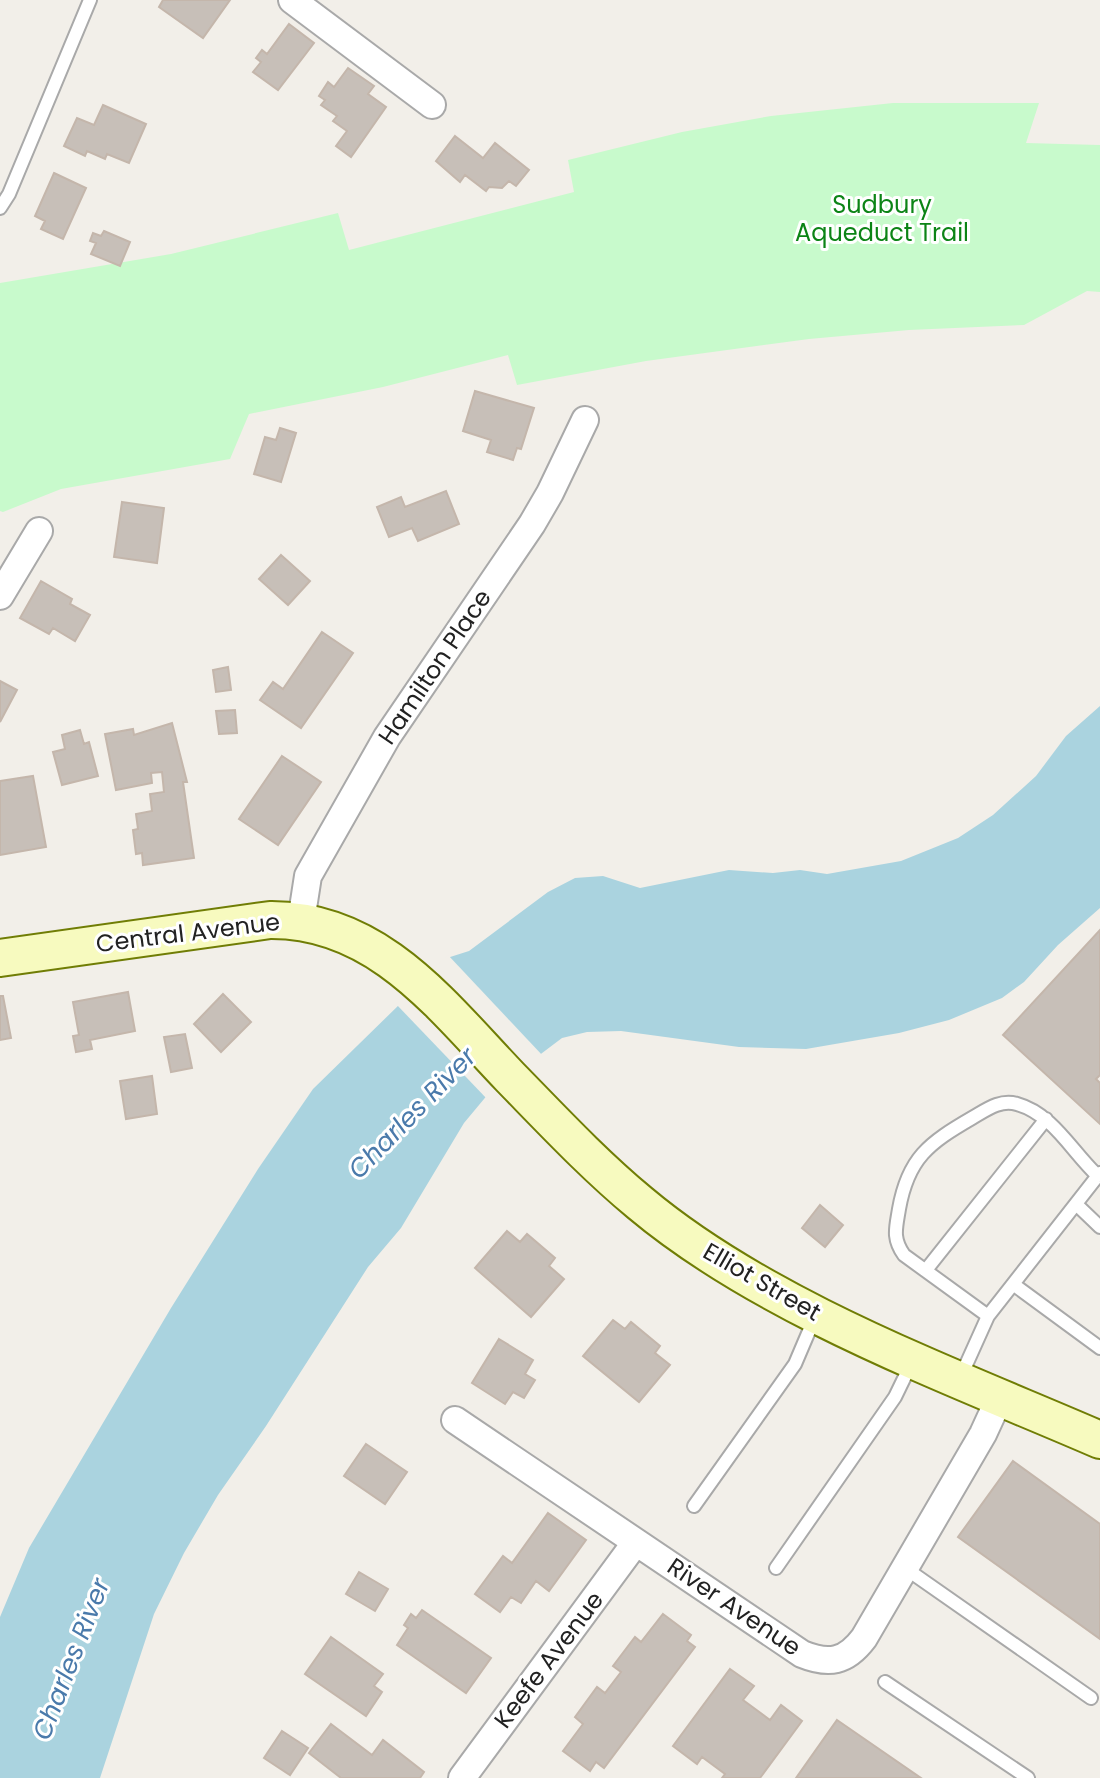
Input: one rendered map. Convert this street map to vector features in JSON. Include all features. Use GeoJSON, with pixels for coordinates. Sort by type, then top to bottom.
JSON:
{"type":"FeatureCollection","features":[{"type":"Feature","properties":{"kind":"main road","name":"Central Avenue"},"geometry":{"type":"LineString","coordinates":[[0,958],[230,924],[301,921],[331,929],[364,944],[418,981],[478,1043]]}},
{"type":"Feature","properties":{"kind":"main road","name":"Elliot Street"},"geometry":{"type":"LineString","coordinates":[[478,1043],[606,1174],[673,1228],[744,1274],[817,1314],[913,1359],[1100,1440]]}},
{"type":"Feature","properties":{"kind":"street"},"geometry":{"type":"LineString","coordinates":[[292,0],[432,105]]}},
{"type":"Feature","properties":{"kind":"street","name":"Hamilton Place"},"geometry":{"type":"LineString","coordinates":[[301,921],[308,876],[347,806],[398,719],[532,524],[585,420]]}},
{"type":"Feature","properties":{"kind":"street"},"geometry":{"type":"LineString","coordinates":[[0,596],[39,531]]}},
{"type":"Feature","properties":{"kind":"street","name":"River Avenue"},"geometry":{"type":"LineString","coordinates":[[455,1420],[802,1654],[826,1661],[846,1657],[856,1648],[983,1434],[1000,1397]]}},
{"type":"Feature","properties":{"kind":"street","name":"Keefe Avenue"},"geometry":{"type":"LineString","coordinates":[[462,1778],[636,1542]]}},
{"type":"Feature","properties":{"kind":"lane"},"geometry":{"type":"LineString","coordinates":[[0,208],[9,194],[90,0]]}},
{"type":"Feature","properties":{"kind":"lane"},"geometry":{"type":"LineString","coordinates":[[959,1379],[988,1316],[1099,1175],[1046,1119],[1021,1105],[1002,1103],[975,1116],[928,1148],[903,1185],[895,1238],[904,1255],[988,1316]]}},
{"type":"Feature","properties":{"kind":"lane"},"geometry":{"type":"LineString","coordinates":[[926,1270],[1046,1119]]}},
{"type":"Feature","properties":{"kind":"lane"},"geometry":{"type":"LineString","coordinates":[[1076,1204],[1100,1227]]}},
{"type":"Feature","properties":{"kind":"lane"},"geometry":{"type":"LineString","coordinates":[[1013,1284],[1100,1348]]}},
{"type":"Feature","properties":{"kind":"lane"},"geometry":{"type":"LineString","coordinates":[[694,1506],[795,1364],[817,1314]]}},
{"type":"Feature","properties":{"kind":"lane"},"geometry":{"type":"LineString","coordinates":[[776,1568],[895,1397],[913,1359]]}},
{"type":"Feature","properties":{"kind":"lane"},"geometry":{"type":"LineString","coordinates":[[905,1568],[1091,1698]]}},
{"type":"Feature","properties":{"kind":"lane"},"geometry":{"type":"LineString","coordinates":[[885,1682],[1028,1778]]}},
{"type":"Feature","properties":{"kind":"green space","name":"Sudbury Aqueduct Trail"},"geometry":{"type":"Polygon","coordinates":[[[893,103],[1039,103],[1026,143],[1100,145],[1100,292],[1087,291],[1024,325],[909,330],[809,339],[646,361],[517,385],[508,355],[383,387],[249,414],[230,459],[61,489],[0,511],[0,283],[171,254],[338,213],[349,250],[574,192],[568,160],[682,132],[771,116],[893,103]]]}},
{"type":"Feature","properties":{"kind":"water","name":"Charles River"},"geometry":{"type":"Polygon","coordinates":[[[1100,706],[1100,908],[1058,945],[1024,982],[1002,998],[949,1020],[899,1033],[806,1049],[739,1047],[621,1031],[587,1032],[562,1038],[489,1093],[464,1123],[401,1228],[368,1267],[218,1495],[184,1553],[154,1614],[100,1778],[0,1778],[0,1617],[29,1548],[171,1308],[258,1169],[313,1089],[447,958],[469,951],[548,892],[575,878],[603,876],[640,888],[729,870],[773,873],[800,870],[827,874],[901,861],[958,838],[993,815],[1036,776],[1066,736],[1100,706]]]}},
{"type":"Feature","properties":{"kind":"pier"},"geometry":{"type":"Polygon","coordinates":[[[448,955],[543,1056],[488,1100],[396,1004],[448,955]]]}},
{"type":"Feature","properties":{"kind":"building"},"geometry":{"type":"Polygon","coordinates":[[[163,0],[230,0],[203,38],[159,7],[163,0]]]}},
{"type":"Feature","properties":{"kind":"building"},"geometry":{"type":"Polygon","coordinates":[[[289,24],[314,43],[278,90],[253,72],[261,62],[256,58],[262,50],[267,54],[289,24]]]}},
{"type":"Feature","properties":{"kind":"building"},"geometry":{"type":"Polygon","coordinates":[[[348,68],[374,86],[368,94],[386,107],[351,157],[336,146],[347,131],[333,121],[337,116],[321,105],[325,100],[319,96],[328,82],[334,87],[348,68]]]}},
{"type":"Feature","properties":{"kind":"building"},"geometry":{"type":"Polygon","coordinates":[[[103,105],[146,124],[129,163],[107,154],[105,159],[87,151],[85,156],[64,146],[77,118],[94,125],[103,105]]]}},
{"type":"Feature","properties":{"kind":"building"},"geometry":{"type":"Polygon","coordinates":[[[455,136],[483,158],[495,143],[529,170],[516,186],[509,181],[502,188],[489,187],[486,191],[465,175],[460,182],[436,161],[455,136]]]}},
{"type":"Feature","properties":{"kind":"building"},"geometry":{"type":"Polygon","coordinates":[[[54,173],[86,188],[63,239],[41,229],[45,221],[35,216],[54,173]]]}},
{"type":"Feature","properties":{"kind":"building"},"geometry":{"type":"Polygon","coordinates":[[[104,231],[130,242],[120,266],[91,254],[96,243],[90,241],[93,233],[101,236],[104,231]]]}},
{"type":"Feature","properties":{"kind":"building"},"geometry":{"type":"Polygon","coordinates":[[[475,391],[534,408],[521,449],[517,448],[513,460],[487,452],[491,440],[463,431],[475,391]]]}},
{"type":"Feature","properties":{"kind":"building"},"geometry":{"type":"Polygon","coordinates":[[[280,428],[296,433],[281,482],[254,474],[265,437],[276,440],[280,428]]]}},
{"type":"Feature","properties":{"kind":"building"},"geometry":{"type":"Polygon","coordinates":[[[446,491],[459,524],[418,541],[412,528],[389,537],[377,507],[401,497],[405,507],[446,491]]]}},
{"type":"Feature","properties":{"kind":"building"},"geometry":{"type":"Polygon","coordinates":[[[122,502],[164,508],[157,563],[114,557],[122,502]]]}},
{"type":"Feature","properties":{"kind":"building"},"geometry":{"type":"Polygon","coordinates":[[[281,555],[310,581],[288,605],[259,579],[281,555]]]}},
{"type":"Feature","properties":{"kind":"building"},"geometry":{"type":"Polygon","coordinates":[[[41,581],[72,599],[70,604],[90,615],[75,641],[53,628],[49,634],[20,618],[41,581]]]}},
{"type":"Feature","properties":{"kind":"building"},"geometry":{"type":"Polygon","coordinates":[[[322,632],[353,653],[301,728],[260,700],[273,682],[283,689],[322,632]]]}},
{"type":"Feature","properties":{"kind":"building"},"geometry":{"type":"Polygon","coordinates":[[[228,667],[231,690],[216,692],[213,670],[228,667]]]}},
{"type":"Feature","properties":{"kind":"building"},"geometry":{"type":"Polygon","coordinates":[[[0,681],[17,690],[0,722],[0,681]]]}},
{"type":"Feature","properties":{"kind":"building"},"geometry":{"type":"Polygon","coordinates":[[[235,710],[237,733],[219,734],[216,711],[235,710]]]}},
{"type":"Feature","properties":{"kind":"building"},"geometry":{"type":"Polygon","coordinates":[[[172,723],[187,782],[183,782],[194,858],[143,865],[142,853],[136,854],[133,830],[138,829],[136,814],[152,811],[150,794],[164,792],[162,772],[151,773],[152,783],[116,790],[105,734],[133,729],[134,735],[172,723]]]}},
{"type":"Feature","properties":{"kind":"building"},"geometry":{"type":"Polygon","coordinates":[[[80,730],[84,744],[89,742],[98,776],[62,785],[53,752],[65,749],[62,735],[80,730]]]}},
{"type":"Feature","properties":{"kind":"building"},"geometry":{"type":"Polygon","coordinates":[[[282,756],[321,782],[278,845],[239,819],[282,756]]]}},
{"type":"Feature","properties":{"kind":"building"},"geometry":{"type":"Polygon","coordinates":[[[33,776],[46,847],[0,855],[0,781],[33,776]]]}},
{"type":"Feature","properties":{"kind":"building"},"geometry":{"type":"Polygon","coordinates":[[[1100,930],[1100,1075],[1096,1079],[1100,1083],[1100,1124],[1003,1035],[1100,930]]]}},
{"type":"Feature","properties":{"kind":"building"},"geometry":{"type":"Polygon","coordinates":[[[128,992],[135,1031],[90,1040],[92,1049],[76,1052],[73,1036],[79,1035],[73,1002],[128,992]]]}},
{"type":"Feature","properties":{"kind":"building"},"geometry":{"type":"Polygon","coordinates":[[[223,994],[251,1022],[221,1052],[194,1024],[223,994]]]}},
{"type":"Feature","properties":{"kind":"building"},"geometry":{"type":"Polygon","coordinates":[[[0,996],[3,996],[11,1038],[0,1040],[0,996]]]}},
{"type":"Feature","properties":{"kind":"building"},"geometry":{"type":"Polygon","coordinates":[[[185,1034],[192,1068],[171,1072],[164,1037],[185,1034]]]}},
{"type":"Feature","properties":{"kind":"building"},"geometry":{"type":"Polygon","coordinates":[[[152,1076],[157,1114],[126,1119],[120,1081],[152,1076]]]}},
{"type":"Feature","properties":{"kind":"building"},"geometry":{"type":"Polygon","coordinates":[[[820,1205],[843,1225],[825,1247],[802,1228],[820,1205]]]}},
{"type":"Feature","properties":{"kind":"building"},"geometry":{"type":"Polygon","coordinates":[[[507,1231],[520,1242],[527,1234],[555,1258],[549,1266],[564,1279],[531,1317],[475,1268],[507,1231]]]}},
{"type":"Feature","properties":{"kind":"building"},"geometry":{"type":"Polygon","coordinates":[[[613,1320],[625,1329],[631,1322],[660,1346],[655,1353],[670,1365],[639,1402],[583,1356],[613,1320]]]}},
{"type":"Feature","properties":{"kind":"building"},"geometry":{"type":"Polygon","coordinates":[[[499,1339],[533,1360],[525,1374],[535,1380],[524,1398],[513,1392],[505,1404],[472,1383],[499,1339]]]}},
{"type":"Feature","properties":{"kind":"building"},"geometry":{"type":"Polygon","coordinates":[[[366,1444],[407,1472],[385,1504],[344,1476],[366,1444]]]}},
{"type":"Feature","properties":{"kind":"building"},"geometry":{"type":"Polygon","coordinates":[[[1013,1461],[1100,1524],[1100,1639],[958,1537],[1013,1461]]]}},
{"type":"Feature","properties":{"kind":"building"},"geometry":{"type":"Polygon","coordinates":[[[548,1513],[586,1540],[549,1591],[536,1581],[521,1603],[511,1597],[500,1612],[475,1594],[503,1556],[512,1563],[548,1513]]]}},
{"type":"Feature","properties":{"kind":"building"},"geometry":{"type":"Polygon","coordinates":[[[359,1572],[388,1589],[375,1611],[346,1594],[359,1572]]]}},
{"type":"Feature","properties":{"kind":"building"},"geometry":{"type":"Polygon","coordinates":[[[422,1610],[491,1658],[466,1693],[397,1645],[408,1628],[404,1625],[411,1614],[416,1618],[422,1610]]]}},
{"type":"Feature","properties":{"kind":"building"},"geometry":{"type":"Polygon","coordinates":[[[663,1614],[691,1635],[687,1641],[695,1647],[604,1768],[596,1762],[590,1771],[563,1751],[583,1724],[575,1717],[597,1687],[605,1693],[621,1672],[613,1666],[635,1637],[641,1642],[663,1614]]]}},
{"type":"Feature","properties":{"kind":"building"},"geometry":{"type":"Polygon","coordinates":[[[331,1637],[383,1674],[374,1686],[382,1692],[366,1716],[305,1674],[331,1637]]]}},
{"type":"Feature","properties":{"kind":"building"},"geometry":{"type":"Polygon","coordinates":[[[730,1669],[754,1686],[743,1700],[770,1720],[781,1705],[802,1721],[760,1778],[722,1778],[725,1774],[702,1757],[697,1764],[673,1746],[730,1669]]]}},
{"type":"Feature","properties":{"kind":"building"},"geometry":{"type":"Polygon","coordinates":[[[837,1720],[921,1778],[796,1778],[837,1720]]]}},
{"type":"Feature","properties":{"kind":"building"},"geometry":{"type":"Polygon","coordinates":[[[331,1724],[372,1755],[383,1740],[424,1772],[420,1778],[341,1778],[309,1753],[331,1724]]]}},
{"type":"Feature","properties":{"kind":"building"},"geometry":{"type":"Polygon","coordinates":[[[282,1731],[308,1748],[290,1775],[264,1758],[282,1731]]]}}]}
